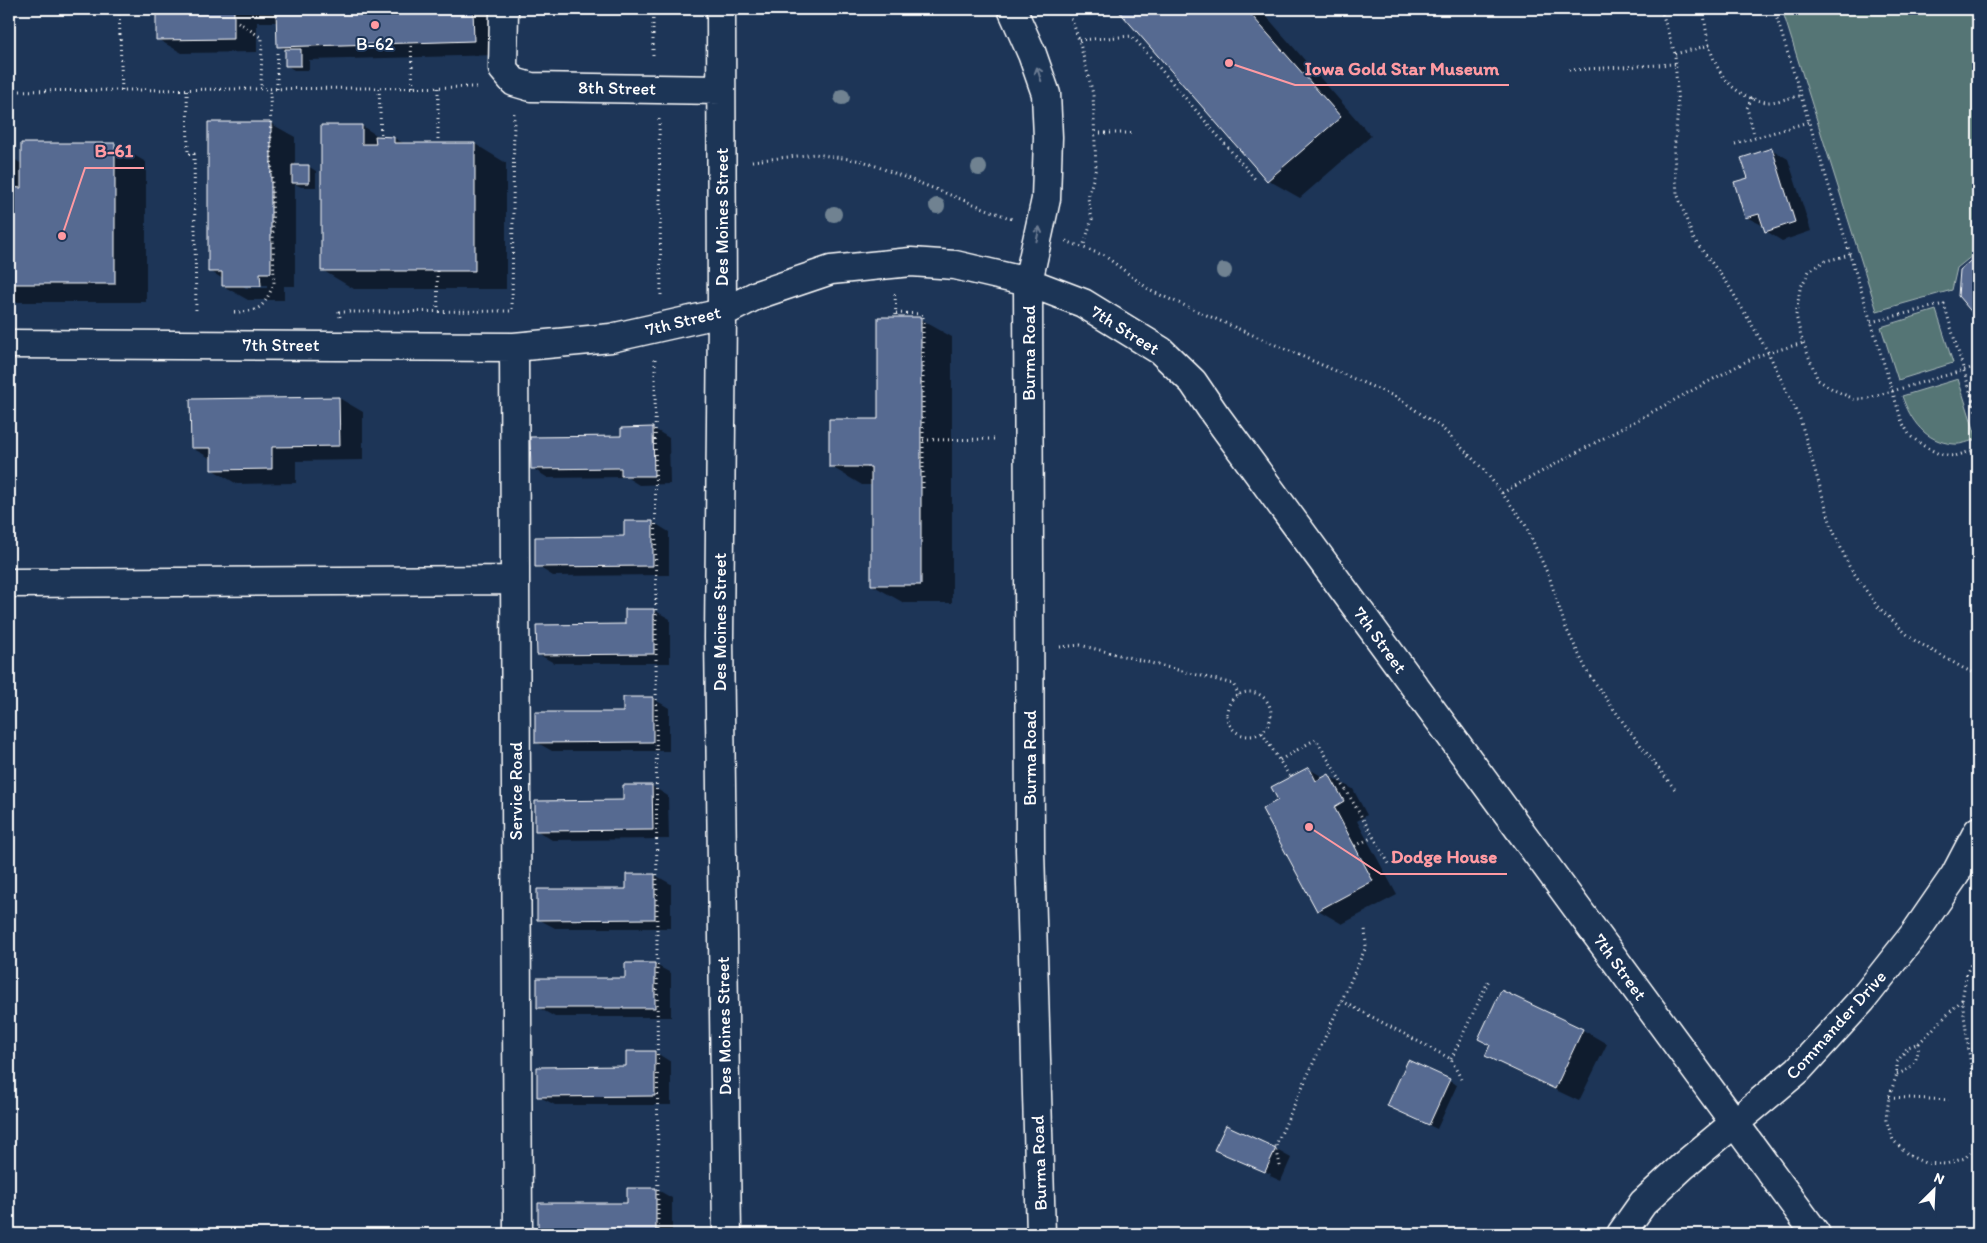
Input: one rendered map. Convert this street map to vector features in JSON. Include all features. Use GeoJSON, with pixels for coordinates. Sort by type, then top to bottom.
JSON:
{"type":"FeatureCollection","features":[{"type":"Feature","properties":{"kind":"street"},"geometry":{"type":"LineString","coordinates":[[504,9],[503,69],[514,95]]}},
{"type":"Feature","properties":{"kind":"street","name":"Des Moines Street"},"geometry":{"type":"LineString","coordinates":[[721,9],[720,638],[727,1234]]}},
{"type":"Feature","properties":{"kind":"street","name":"Burma Road"},"geometry":{"type":"LineString","coordinates":[[1012,9],[1032,54],[1046,94],[1048,137],[1046,198],[1028,282],[1030,850],[1041,1234]]}},
{"type":"Feature","properties":{"kind":"street","name":"8th Street"},"geometry":{"type":"LineString","coordinates":[[514,95],[531,87],[721,90]]}},
{"type":"Feature","properties":{"kind":"street","name":"7th Street"},"geometry":{"type":"LineString","coordinates":[[9,344],[514,347],[611,338],[722,313],[757,295],[831,270],[911,262],[956,265],[1028,282],[1084,304],[1162,351],[1193,382],[1816,1234]]}},
{"type":"Feature","properties":{"kind":"street","name":"Service Road"},"geometry":{"type":"LineString","coordinates":[[514,347],[518,1234]]}},
{"type":"Feature","properties":{"kind":"street"},"geometry":{"type":"LineString","coordinates":[[9,583],[515,580]]}},
{"type":"Feature","properties":{"kind":"street","name":"Commander Drive"},"geometry":{"type":"LineString","coordinates":[[1621,1234],[1643,1203],[1683,1166],[1798,1070],[1862,1000],[1916,933],[1955,875],[1978,831]]}},
{"type":"Feature","properties":{"kind":"path"},"geometry":{"type":"LineString","coordinates":[[119,9],[122,90]]}},
{"type":"Feature","properties":{"kind":"path"},"geometry":{"type":"LineString","coordinates":[[653,9],[653,58],[659,111],[661,301],[654,357],[658,1234]]}},
{"type":"Feature","properties":{"kind":"path"},"geometry":{"type":"LineString","coordinates":[[1068,9],[1079,40],[1093,94],[1096,168],[1088,198],[1092,219],[1083,247]]}},
{"type":"Feature","properties":{"kind":"path"},"geometry":{"type":"LineString","coordinates":[[1661,9],[1675,54],[1678,109],[1674,152],[1677,193],[1693,238],[1727,283],[1768,352],[1800,419],[1832,528],[1849,566],[1877,606],[1912,639],[1978,675]]}},
{"type":"Feature","properties":{"kind":"path"},"geometry":{"type":"LineString","coordinates":[[1704,9],[1706,31],[1715,62],[1729,84],[1738,92],[1768,102],[1800,96]]}},
{"type":"Feature","properties":{"kind":"path"},"geometry":{"type":"LineString","coordinates":[[1774,9],[1902,422],[1910,436],[1939,454],[1955,456],[1978,449]]}},
{"type":"Feature","properties":{"kind":"path"},"geometry":{"type":"LineString","coordinates":[[238,22],[262,38],[261,89]]}},
{"type":"Feature","properties":{"kind":"path"},"geometry":{"type":"LineString","coordinates":[[9,131],[10,26]]}},
{"type":"Feature","properties":{"kind":"path"},"geometry":{"type":"LineString","coordinates":[[1079,40],[1132,36],[1255,179]]}},
{"type":"Feature","properties":{"kind":"path"},"geometry":{"type":"LineString","coordinates":[[1675,54],[1710,45]]}},
{"type":"Feature","properties":{"kind":"path"},"geometry":{"type":"LineString","coordinates":[[411,46],[412,88]]}},
{"type":"Feature","properties":{"kind":"path"},"geometry":{"type":"LineString","coordinates":[[277,50],[277,89]]}},
{"type":"Feature","properties":{"kind":"path"},"geometry":{"type":"LineString","coordinates":[[1569,70],[1675,64]]}},
{"type":"Feature","properties":{"kind":"path"},"geometry":{"type":"LineString","coordinates":[[10,92],[482,87]]}},
{"type":"Feature","properties":{"kind":"path"},"geometry":{"type":"LineString","coordinates":[[378,88],[381,136]]}},
{"type":"Feature","properties":{"kind":"path"},"geometry":{"type":"LineString","coordinates":[[438,88],[438,143]]}},
{"type":"Feature","properties":{"kind":"path"},"geometry":{"type":"LineString","coordinates":[[251,312],[260,307],[268,298],[274,283],[270,89]]}},
{"type":"Feature","properties":{"kind":"path"},"geometry":{"type":"LineString","coordinates":[[187,90],[188,154],[194,154],[196,312]]}},
{"type":"Feature","properties":{"kind":"path"},"geometry":{"type":"LineString","coordinates":[[340,346],[339,312],[512,311],[514,95]]}},
{"type":"Feature","properties":{"kind":"path"},"geometry":{"type":"LineString","coordinates":[[1752,98],[1747,108],[1755,138]]}},
{"type":"Feature","properties":{"kind":"path"},"geometry":{"type":"LineString","coordinates":[[1735,144],[1808,122]]}},
{"type":"Feature","properties":{"kind":"path"},"geometry":{"type":"LineString","coordinates":[[1095,133],[1132,134]]}},
{"type":"Feature","properties":{"kind":"path"},"geometry":{"type":"LineString","coordinates":[[722,165],[815,154],[863,161],[1105,256],[1152,291],[1396,397],[1442,428],[1484,470],[1524,522],[1550,579],[1565,626],[1588,673],[1628,729],[1678,792]]}},
{"type":"Feature","properties":{"kind":"path"},"geometry":{"type":"LineString","coordinates":[[1850,255],[1825,261],[1809,270],[1800,289],[1796,315],[1803,342],[1818,380],[1834,390],[1854,399],[1860,399],[1978,366]]}},
{"type":"Feature","properties":{"kind":"path"},"geometry":{"type":"LineString","coordinates":[[437,271],[438,311]]}},
{"type":"Feature","properties":{"kind":"path"},"geometry":{"type":"LineString","coordinates":[[1871,322],[1944,304],[1978,418]]}},
{"type":"Feature","properties":{"kind":"path"},"geometry":{"type":"LineString","coordinates":[[896,313],[923,314],[923,491]]}},
{"type":"Feature","properties":{"kind":"path"},"geometry":{"type":"LineString","coordinates":[[1502,494],[1743,364],[1768,352],[1803,342]]}},
{"type":"Feature","properties":{"kind":"path"},"geometry":{"type":"LineString","coordinates":[[923,440],[1029,439]]}},
{"type":"Feature","properties":{"kind":"path"},"geometry":{"type":"LineString","coordinates":[[1030,649],[1080,645],[1233,684],[1239,694]]}},
{"type":"Feature","properties":{"kind":"path"},"geometry":{"type":"LineString","coordinates":[[1252,692],[1266,699],[1270,705],[1271,720],[1262,733],[1247,736],[1240,734],[1230,724],[1227,711],[1233,698],[1239,694],[1252,692]]}},
{"type":"Feature","properties":{"kind":"path"},"geometry":{"type":"LineString","coordinates":[[1262,733],[1290,777]]}},
{"type":"Feature","properties":{"kind":"path"},"geometry":{"type":"LineString","coordinates":[[1280,760],[1316,739],[1391,867]]}},
{"type":"Feature","properties":{"kind":"path"},"geometry":{"type":"LineString","coordinates":[[1355,846],[1374,837]]}},
{"type":"Feature","properties":{"kind":"path"},"geometry":{"type":"LineString","coordinates":[[1280,1166],[1276,1145],[1366,947],[1364,926]]}},
{"type":"Feature","properties":{"kind":"path"},"geometry":{"type":"LineString","coordinates":[[1972,1074],[1962,1000],[1967,972],[1978,950]]}},
{"type":"Feature","properties":{"kind":"path"},"geometry":{"type":"LineString","coordinates":[[1452,1059],[1489,980]]}},
{"type":"Feature","properties":{"kind":"path"},"geometry":{"type":"LineString","coordinates":[[1962,1000],[1919,1043],[1908,1047],[1898,1062],[1897,1074],[1889,1097],[1886,1120],[1893,1140],[1908,1155],[1925,1163],[1946,1164],[1965,1158],[1978,1144],[1978,1139]]}},
{"type":"Feature","properties":{"kind":"path"},"geometry":{"type":"LineString","coordinates":[[1342,1001],[1452,1059],[1461,1079]]}},
{"type":"Feature","properties":{"kind":"path"},"geometry":{"type":"LineString","coordinates":[[1897,1074],[1908,1070],[1918,1055],[1919,1043]]}},
{"type":"Feature","properties":{"kind":"path"},"geometry":{"type":"LineString","coordinates":[[1889,1097],[1949,1100]]}},
{"type":"Feature","properties":{"kind":"green space"},"geometry":{"type":"Polygon","coordinates":[[[1782,9],[1978,9],[1978,251],[1957,268],[1952,290],[1877,311],[1782,9]]]}},
{"type":"Feature","properties":{"kind":"green space"},"geometry":{"type":"Polygon","coordinates":[[[1936,310],[1953,363],[1898,380],[1881,327],[1936,310]]]}},
{"type":"Feature","properties":{"kind":"green space"},"geometry":{"type":"Polygon","coordinates":[[[1958,379],[1977,439],[1957,444],[1935,439],[1920,429],[1910,414],[1902,396],[1958,379]]]}},
{"type":"Feature","properties":{"kind":"building"},"geometry":{"type":"Polygon","coordinates":[[[156,9],[234,9],[234,39],[156,40],[156,9]]]}},
{"type":"Feature","properties":{"kind":"building","name":"B-62"},"geometry":{"type":"Polygon","coordinates":[[[276,9],[473,9],[474,41],[277,47],[276,9]]]}},
{"type":"Feature","properties":{"kind":"building"},"geometry":{"type":"Polygon","coordinates":[[[1117,9],[1246,9],[1341,117],[1267,181],[1117,9]]]}},
{"type":"Feature","properties":{"kind":"building"},"geometry":{"type":"Polygon","coordinates":[[[285,49],[301,49],[301,66],[285,66],[285,49]]]}},
{"type":"Feature","properties":{"kind":"building"},"geometry":{"type":"Polygon","coordinates":[[[208,122],[271,122],[271,273],[260,273],[261,286],[222,286],[222,272],[208,272],[208,122]]]}},
{"type":"Feature","properties":{"kind":"building"},"geometry":{"type":"Polygon","coordinates":[[[321,125],[362,125],[362,144],[376,144],[375,136],[394,137],[394,143],[475,143],[475,271],[321,271],[321,125]]]}},
{"type":"Feature","properties":{"kind":"building"},"geometry":{"type":"Polygon","coordinates":[[[21,143],[115,143],[115,284],[9,284],[9,187],[21,188],[21,143]]]}},
{"type":"Feature","properties":{"kind":"building"},"geometry":{"type":"Polygon","coordinates":[[[1772,148],[1795,222],[1765,232],[1759,214],[1745,218],[1734,182],[1748,178],[1741,158],[1772,148]]]}},
{"type":"Feature","properties":{"kind":"building"},"geometry":{"type":"Polygon","coordinates":[[[292,165],[309,165],[309,183],[292,183],[292,165]]]}},
{"type":"Feature","properties":{"kind":"building"},"geometry":{"type":"Polygon","coordinates":[[[1978,254],[1978,316],[1975,316],[1958,296],[1960,270],[1978,254]]]}},
{"type":"Feature","properties":{"kind":"building"},"geometry":{"type":"Polygon","coordinates":[[[878,317],[921,317],[921,585],[871,585],[871,467],[829,467],[829,419],[878,419],[878,317]]]}},
{"type":"Feature","properties":{"kind":"building"},"geometry":{"type":"Polygon","coordinates":[[[339,397],[340,446],[272,447],[272,469],[211,470],[211,448],[191,448],[190,399],[339,397]]]}},
{"type":"Feature","properties":{"kind":"building"},"geometry":{"type":"Polygon","coordinates":[[[653,427],[654,476],[621,476],[621,468],[531,469],[530,437],[621,436],[621,428],[653,427]]]}},
{"type":"Feature","properties":{"kind":"building"},"geometry":{"type":"Polygon","coordinates":[[[624,521],[653,521],[653,566],[535,567],[535,537],[624,536],[624,521]]]}},
{"type":"Feature","properties":{"kind":"building"},"geometry":{"type":"Polygon","coordinates":[[[625,609],[654,609],[654,654],[537,655],[536,625],[625,624],[625,609]]]}},
{"type":"Feature","properties":{"kind":"building"},"geometry":{"type":"Polygon","coordinates":[[[623,697],[653,697],[653,742],[535,743],[535,712],[623,712],[623,697]]]}},
{"type":"Feature","properties":{"kind":"building"},"geometry":{"type":"Polygon","coordinates":[[[1309,767],[1316,781],[1329,774],[1344,801],[1334,807],[1373,881],[1317,911],[1262,809],[1278,800],[1271,787],[1309,767]]]}},
{"type":"Feature","properties":{"kind":"building"},"geometry":{"type":"Polygon","coordinates":[[[623,785],[652,785],[653,830],[535,831],[535,801],[623,800],[623,785]]]}},
{"type":"Feature","properties":{"kind":"building"},"geometry":{"type":"Polygon","coordinates":[[[626,874],[655,874],[655,919],[537,920],[537,889],[626,889],[626,874]]]}},
{"type":"Feature","properties":{"kind":"building"},"geometry":{"type":"Polygon","coordinates":[[[625,963],[655,963],[655,1008],[537,1008],[537,978],[625,978],[625,963]]]}},
{"type":"Feature","properties":{"kind":"building"},"geometry":{"type":"Polygon","coordinates":[[[1501,990],[1583,1029],[1555,1089],[1485,1056],[1490,1045],[1478,1039],[1501,990]]]}},
{"type":"Feature","properties":{"kind":"building"},"geometry":{"type":"Polygon","coordinates":[[[626,1051],[655,1051],[655,1096],[537,1097],[537,1067],[626,1066],[626,1051]]]}},
{"type":"Feature","properties":{"kind":"building"},"geometry":{"type":"Polygon","coordinates":[[[1408,1060],[1450,1079],[1429,1125],[1387,1106],[1408,1060]]]}},
{"type":"Feature","properties":{"kind":"building"},"geometry":{"type":"Polygon","coordinates":[[[1226,1125],[1276,1148],[1265,1172],[1214,1150],[1226,1125]]]}},
{"type":"Feature","properties":{"kind":"building"},"geometry":{"type":"Polygon","coordinates":[[[627,1188],[656,1188],[656,1233],[538,1233],[538,1203],[627,1203],[627,1188]]]}},
{"type":"Feature","properties":{"kind":"place","name":"B-62"},"geometry":{"type":"Point","coordinates":[375,25]}},
{"type":"Feature","properties":{"kind":"place","name":"Iowa Gold Star Museum"},"geometry":{"type":"Point","coordinates":[1229,63]}},
{"type":"Feature","properties":{"kind":"place","name":"B-61"},"geometry":{"type":"Point","coordinates":[62,236]}},
{"type":"Feature","properties":{"kind":"place","name":"Dodge House"},"geometry":{"type":"Point","coordinates":[1309,827]}}]}
